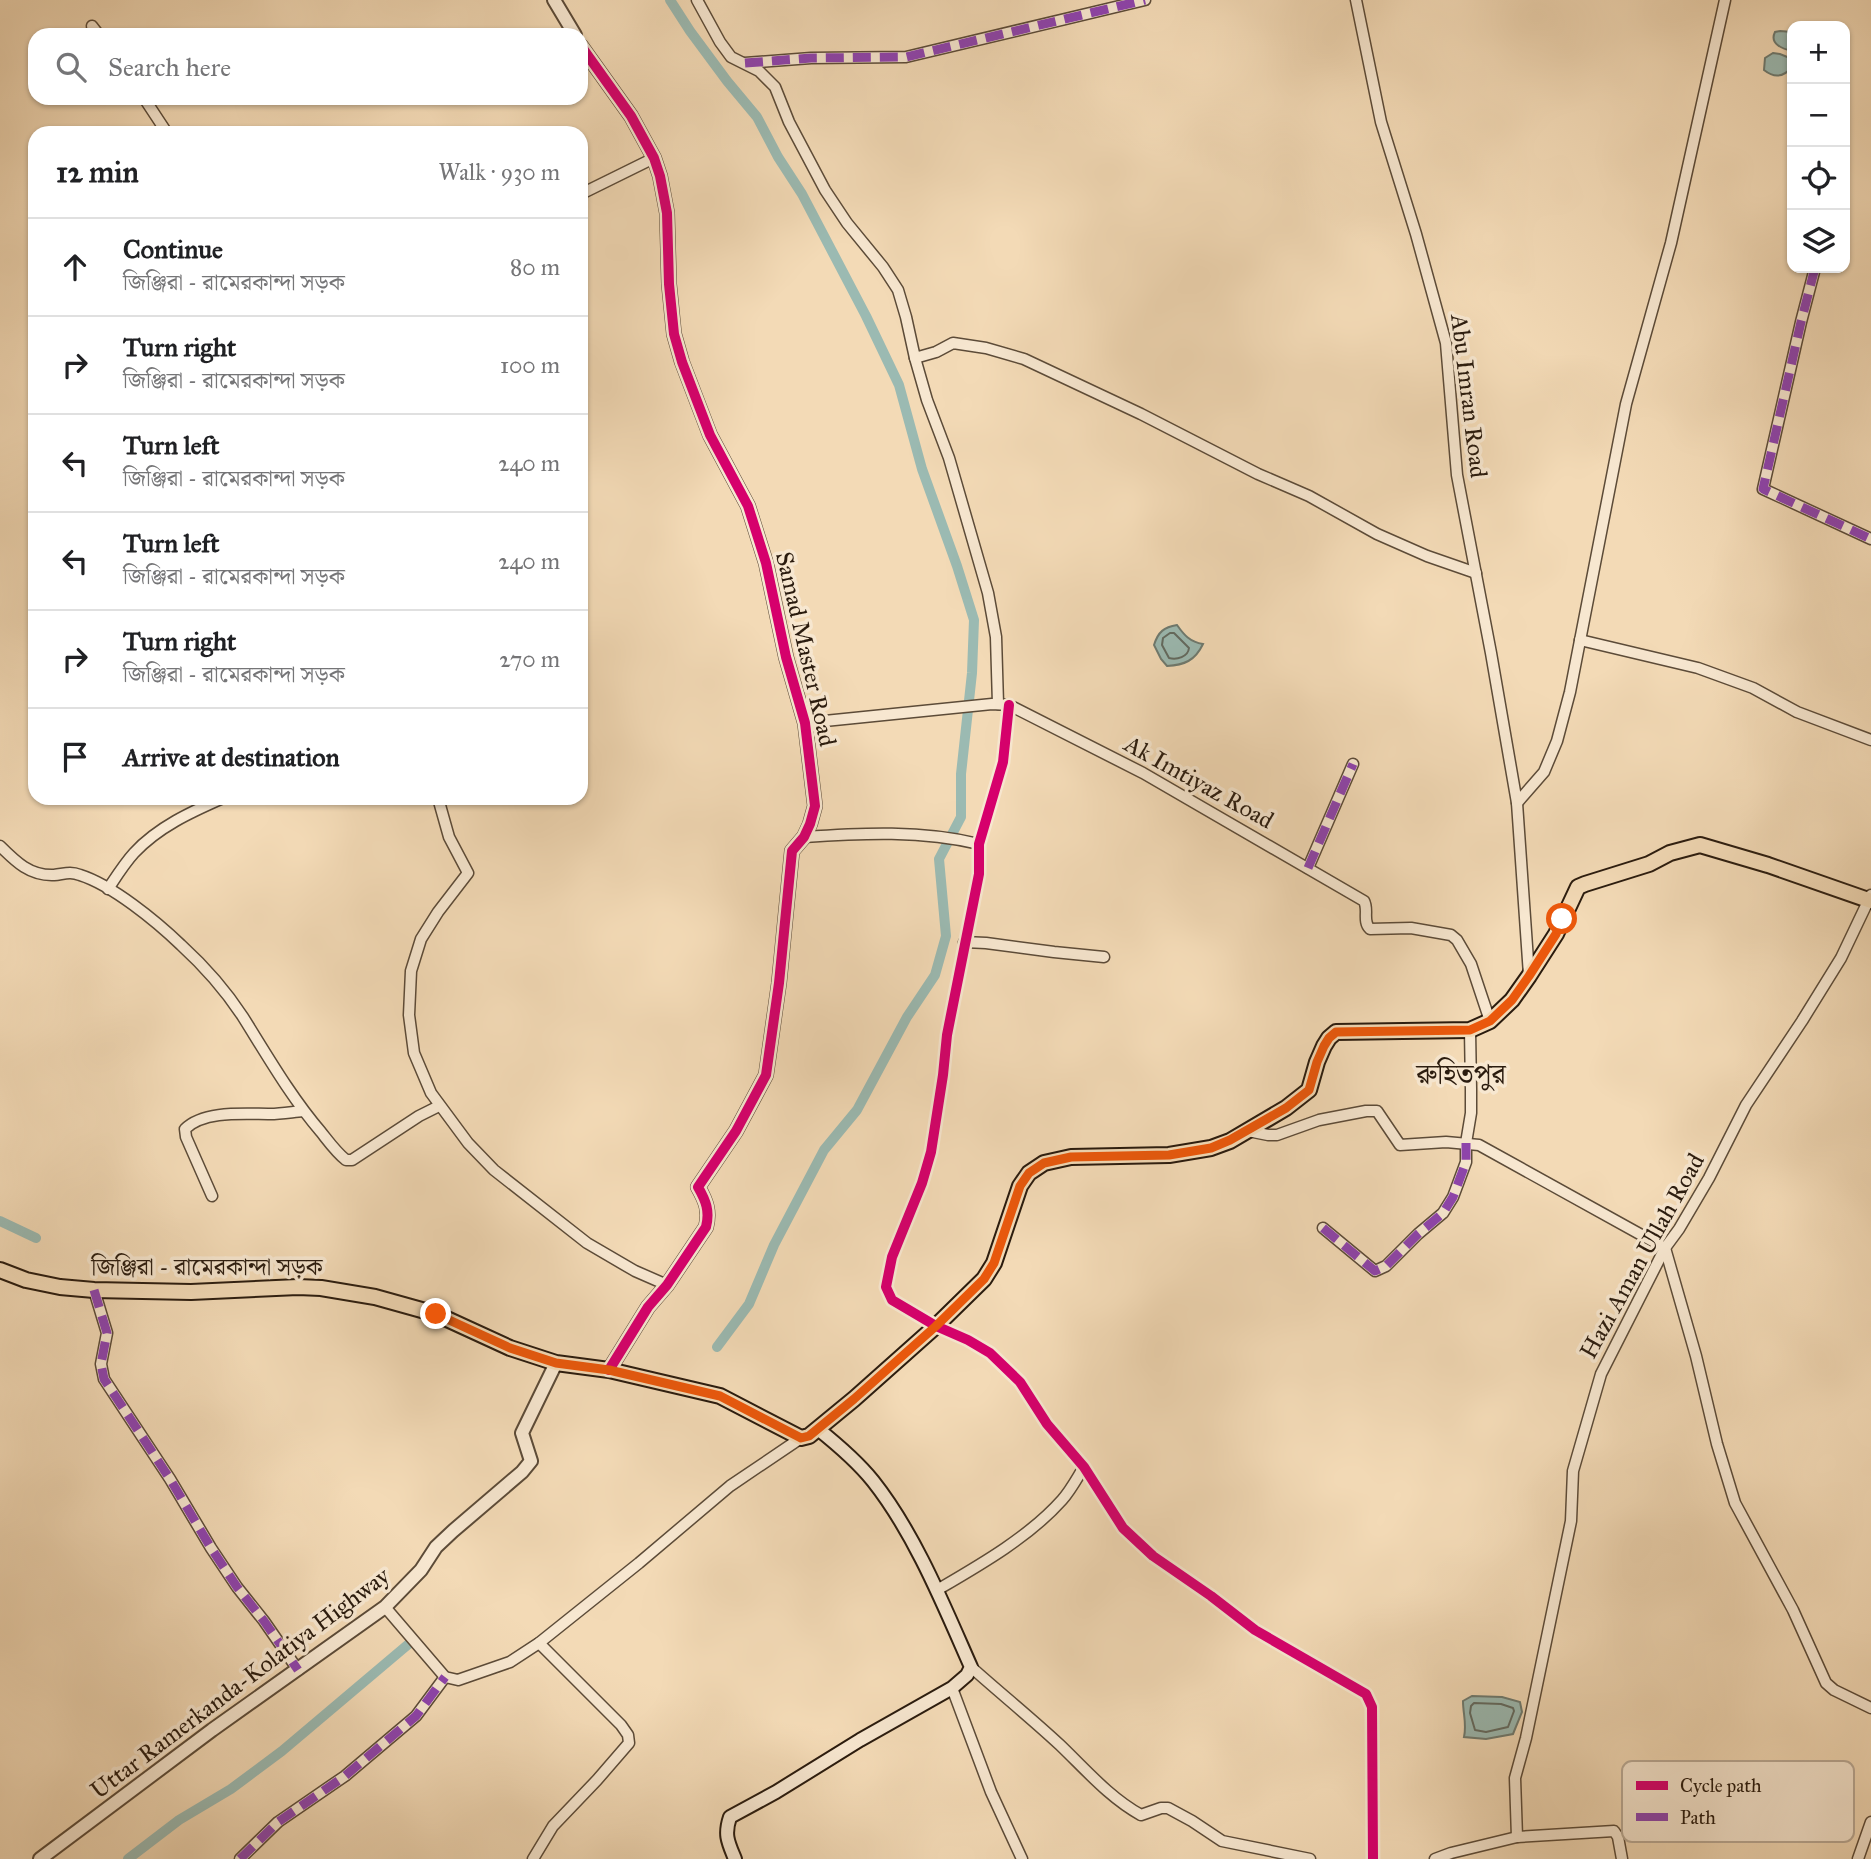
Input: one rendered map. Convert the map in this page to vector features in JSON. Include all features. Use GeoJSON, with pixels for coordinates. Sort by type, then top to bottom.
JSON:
{"type":"FeatureCollection","features":[{"type":"Feature","properties":{"kind":"main road"},"geometry":{"type":"LineString","coordinates":[[801,1438],[809,1436],[854,1399],[984,1279],[994,1263],[1020,1186],[1029,1173],[1044,1163],[1071,1157],[1169,1155],[1211,1148],[1248,1131],[1286,1108],[1309,1090],[1324,1046],[1336,1032],[1470,1030],[1490,1021],[1512,1000],[1529,976],[1556,934],[1578,887],[1649,864],[1690,846],[1700,845],[1870,898]]}},
{"type":"Feature","properties":{"kind":"main road","name":"জিঞ্জিরা - রামেরকান্দা সড়ক"},"geometry":{"type":"LineString","coordinates":[[0,1270],[26,1280],[94,1290],[191,1292],[298,1287],[375,1297],[436,1314],[510,1348],[556,1363],[609,1370],[720,1396],[801,1438]]}},
{"type":"Feature","properties":{"kind":"street"},"geometry":{"type":"LineString","coordinates":[[554,0],[571,28]]}},
{"type":"Feature","properties":{"kind":"street"},"geometry":{"type":"LineString","coordinates":[[697,0],[720,43],[731,57],[759,71],[775,87],[789,122],[825,190],[898,290],[927,400],[949,458],[988,593],[996,637],[1003,762],[979,844],[979,874],[947,1035],[931,1152],[922,1183],[892,1257],[886,1287],[892,1300],[990,1353],[1020,1382],[1047,1424],[1084,1467],[1123,1528],[1153,1556],[1255,1630],[1366,1694],[1372,1707],[1373,1859]]}},
{"type":"Feature","properties":{"kind":"street"},"geometry":{"type":"LineString","coordinates":[[745,63],[811,58],[906,57],[1145,0]]}},
{"type":"Feature","properties":{"kind":"street","name":"Abu Imran Road"},"geometry":{"type":"LineString","coordinates":[[1356,0],[1381,122],[1446,343],[1457,475],[1517,803],[1529,976]]}},
{"type":"Feature","properties":{"kind":"street"},"geometry":{"type":"LineString","coordinates":[[1517,803],[1544,772],[1558,741],[1626,404],[1671,243],[1723,1]]}},
{"type":"Feature","properties":{"kind":"street","name":"Samad Master Road"},"geometry":{"type":"LineString","coordinates":[[588,56],[631,116],[654,158],[660,176],[667,213],[669,284],[674,334],[710,435],[748,506],[766,563],[786,657],[805,723],[816,806],[804,837],[792,851],[779,983],[766,1075],[736,1131],[698,1187],[707,1203],[709,1216],[706,1227],[667,1285],[648,1307],[609,1370]]}},
{"type":"Feature","properties":{"kind":"street"},"geometry":{"type":"LineString","coordinates":[[149,105],[162,126]]}},
{"type":"Feature","properties":{"kind":"street"},"geometry":{"type":"LineString","coordinates":[[588,191],[654,158]]}},
{"type":"Feature","properties":{"kind":"street"},"geometry":{"type":"LineString","coordinates":[[1814,273],[1763,489],[1871,539]]}},
{"type":"Feature","properties":{"kind":"street"},"geometry":{"type":"LineString","coordinates":[[915,358],[936,352],[953,343],[986,348],[1024,359],[1141,414],[1258,474],[1309,496],[1377,534],[1427,556],[1476,573]]}},
{"type":"Feature","properties":{"kind":"street"},"geometry":{"type":"LineString","coordinates":[[1580,640],[1698,668],[1753,688],[1797,712],[1871,740]]}},
{"type":"Feature","properties":{"kind":"street"},"geometry":{"type":"LineString","coordinates":[[805,723],[1000,704]]}},
{"type":"Feature","properties":{"kind":"street","name":"Ak Imtiyaz Road"},"geometry":{"type":"LineString","coordinates":[[1000,704],[1143,773],[1364,901],[1366,922],[1370,929],[1411,928],[1451,935],[1457,940],[1471,964],[1490,1021]]}},
{"type":"Feature","properties":{"kind":"street"},"geometry":{"type":"LineString","coordinates":[[1308,868],[1353,764]]}},
{"type":"Feature","properties":{"kind":"street"},"geometry":{"type":"LineString","coordinates":[[108,889],[134,853],[163,828],[207,805]]}},
{"type":"Feature","properties":{"kind":"street"},"geometry":{"type":"LineString","coordinates":[[440,805],[449,837],[468,873],[421,939],[411,971],[409,1016],[414,1053],[431,1093],[468,1143],[494,1170],[587,1243],[635,1271],[667,1285]]}},
{"type":"Feature","properties":{"kind":"street"},"geometry":{"type":"LineString","coordinates":[[804,837],[853,834],[939,837],[979,844]]}},
{"type":"Feature","properties":{"kind":"street"},"geometry":{"type":"LineString","coordinates":[[0,846],[25,869],[53,875],[69,872],[82,875],[145,913],[172,937],[224,990],[303,1111],[346,1160],[352,1160],[439,1105]]}},
{"type":"Feature","properties":{"kind":"street","name":"Hazi Aman Ullah Road"},"geometry":{"type":"LineString","coordinates":[[1517,1837],[1515,1778],[1526,1738],[1571,1521],[1573,1471],[1601,1374],[1665,1248],[1709,1178],[1746,1105],[1841,958],[1870,898]]}},
{"type":"Feature","properties":{"kind":"street"},"geometry":{"type":"LineString","coordinates":[[964,942],[1104,957]]}},
{"type":"Feature","properties":{"kind":"street"},"geometry":{"type":"LineString","coordinates":[[1323,1228],[1375,1271],[1387,1266],[1443,1213],[1453,1197],[1466,1162],[1465,1143],[1471,1113],[1470,1030]]}},
{"type":"Feature","properties":{"kind":"street"},"geometry":{"type":"LineString","coordinates":[[212,1196],[185,1129],[192,1123],[242,1113],[303,1111]]}},
{"type":"Feature","properties":{"kind":"street"},"geometry":{"type":"LineString","coordinates":[[1248,1131],[1277,1135],[1319,1120],[1377,1111],[1400,1145],[1446,1142],[1479,1145],[1665,1248],[1735,1503],[1793,1610],[1826,1682],[1834,1690],[1871,1708]]}},
{"type":"Feature","properties":{"kind":"street"},"geometry":{"type":"LineString","coordinates":[[94,1290],[107,1333],[102,1364],[104,1379],[178,1490],[211,1548],[298,1670]]}},
{"type":"Feature","properties":{"kind":"street","name":"Uttar Ramerkanda-Kolatiya Highway"},"geometry":{"type":"LineString","coordinates":[[40,1859],[212,1730],[385,1607],[421,1570],[436,1547],[522,1472],[531,1461],[522,1433],[556,1363]]}},
{"type":"Feature","properties":{"kind":"street"},"geometry":{"type":"LineString","coordinates":[[818,1429],[851,1456],[893,1508],[937,1590],[971,1667],[1059,1744],[1101,1786],[1141,1815],[1168,1808],[1222,1841],[1310,1859]]}},
{"type":"Feature","properties":{"kind":"street"},"geometry":{"type":"LineString","coordinates":[[385,1607],[445,1677],[458,1680],[499,1667],[539,1643],[730,1486],[801,1438]]}},
{"type":"Feature","properties":{"kind":"street"},"geometry":{"type":"LineString","coordinates":[[937,1590],[980,1565],[1046,1516],[1065,1497],[1084,1467]]}},
{"type":"Feature","properties":{"kind":"street"},"geometry":{"type":"LineString","coordinates":[[533,1859],[553,1826],[629,1744],[628,1735],[621,1725],[539,1643]]}},
{"type":"Feature","properties":{"kind":"street"},"geometry":{"type":"LineString","coordinates":[[735,1859],[727,1839],[726,1828],[730,1817],[952,1688],[967,1675],[971,1667]]}},
{"type":"Feature","properties":{"kind":"street"},"geometry":{"type":"LineString","coordinates":[[240,1859],[278,1822],[345,1776],[416,1716],[445,1677]]}},
{"type":"Feature","properties":{"kind":"street"},"geometry":{"type":"LineString","coordinates":[[952,1688],[991,1792],[1021,1859]]}},
{"type":"Feature","properties":{"kind":"street"},"geometry":{"type":"LineString","coordinates":[[1858,1859],[1871,1822]]}},
{"type":"Feature","properties":{"kind":"street"},"geometry":{"type":"LineString","coordinates":[[1434,1859],[1517,1837],[1614,1831],[1618,1837],[1622,1859]]}},
{"type":"Feature","properties":{"kind":"water"},"geometry":{"type":"Polygon","coordinates":[[[1775,32],[1787,32],[1787,49],[1775,43],[1775,32]]]}},
{"type":"Feature","properties":{"kind":"water"},"geometry":{"type":"Polygon","coordinates":[[[1773,53],[1787,57],[1787,71],[1775,75],[1764,70],[1765,58],[1773,53]]]}},
{"type":"Feature","properties":{"kind":"water"},"geometry":{"type":"Polygon","coordinates":[[[1177,625],[1194,642],[1203,644],[1188,661],[1167,666],[1154,645],[1162,631],[1177,625]]]}},
{"type":"Feature","properties":{"kind":"water"},"geometry":{"type":"Polygon","coordinates":[[[1472,1696],[1502,1697],[1520,1702],[1522,1712],[1513,1734],[1486,1739],[1464,1737],[1463,1701],[1472,1696]]]}},
{"type":"Feature","properties":{"kind":"waterway"},"geometry":{"type":"LineString","coordinates":[[670,0],[727,81],[757,117],[802,194],[866,316],[899,385],[922,469],[974,620],[972,673],[961,774],[961,817],[939,859],[946,936],[935,975],[907,1017],[857,1110],[824,1150],[774,1245],[749,1304],[717,1347]]}},
{"type":"Feature","properties":{"kind":"waterway"},"geometry":{"type":"LineString","coordinates":[[0,1221],[36,1238]]}},
{"type":"Feature","properties":{"kind":"waterway"},"geometry":{"type":"LineString","coordinates":[[128,1859],[179,1820],[231,1789],[282,1751],[411,1642]]}},
{"type":"Feature","properties":{"kind":"marked path"},"geometry":{"type":"LineString","coordinates":[[745,63],[811,58],[906,57],[1145,0]]}},
{"type":"Feature","properties":{"kind":"marked path"},"geometry":{"type":"LineString","coordinates":[[1814,273],[1763,489],[1871,539]]}},
{"type":"Feature","properties":{"kind":"marked path"},"geometry":{"type":"LineString","coordinates":[[1308,868],[1353,764]]}},
{"type":"Feature","properties":{"kind":"marked path"},"geometry":{"type":"LineString","coordinates":[[1323,1228],[1375,1271],[1386,1266],[1443,1213],[1453,1197],[1466,1162],[1466,1143]]}},
{"type":"Feature","properties":{"kind":"marked path"},"geometry":{"type":"LineString","coordinates":[[94,1290],[107,1333],[101,1364],[104,1379],[170,1479],[211,1548],[298,1670]]}},
{"type":"Feature","properties":{"kind":"marked path"},"geometry":{"type":"LineString","coordinates":[[240,1859],[278,1822],[345,1776],[416,1716],[445,1677]]}},
{"type":"Feature","properties":{"kind":"cycle path"},"geometry":{"type":"LineString","coordinates":[[588,56],[631,116],[654,158],[660,176],[667,213],[669,284],[674,334],[710,435],[748,506],[766,563],[786,657],[805,723],[815,806],[804,837],[792,851],[779,983],[766,1075],[736,1131],[698,1187],[706,1206],[706,1227],[667,1285],[648,1307],[609,1370]]}},
{"type":"Feature","properties":{"kind":"cycle path"},"geometry":{"type":"LineString","coordinates":[[1009,705],[1003,762],[979,844],[979,874],[947,1035],[931,1152],[922,1183],[892,1257],[886,1287],[892,1300],[990,1353],[1020,1382],[1047,1424],[1084,1467],[1123,1528],[1153,1556],[1255,1630],[1366,1694],[1372,1707],[1373,1859]]}},
{"type":"Feature","properties":{"kind":"district","name":"রুহিতপুর"},"geometry":{"type":"Point","coordinates":[1461,1074]}},
{"type":"Feature","properties":{"kind":"route"},"geometry":{"type":"LineString","coordinates":[[436,1314],[510,1348],[556,1363],[609,1370],[720,1396],[801,1438],[809,1436],[961,1304],[984,1279],[994,1263],[1020,1186],[1029,1173],[1044,1163],[1071,1157],[1169,1155],[1211,1148],[1230,1140],[1286,1108],[1309,1090],[1324,1046],[1336,1032],[1470,1030],[1490,1021],[1512,1000],[1529,976],[1556,934],[1562,919]]}}]}
